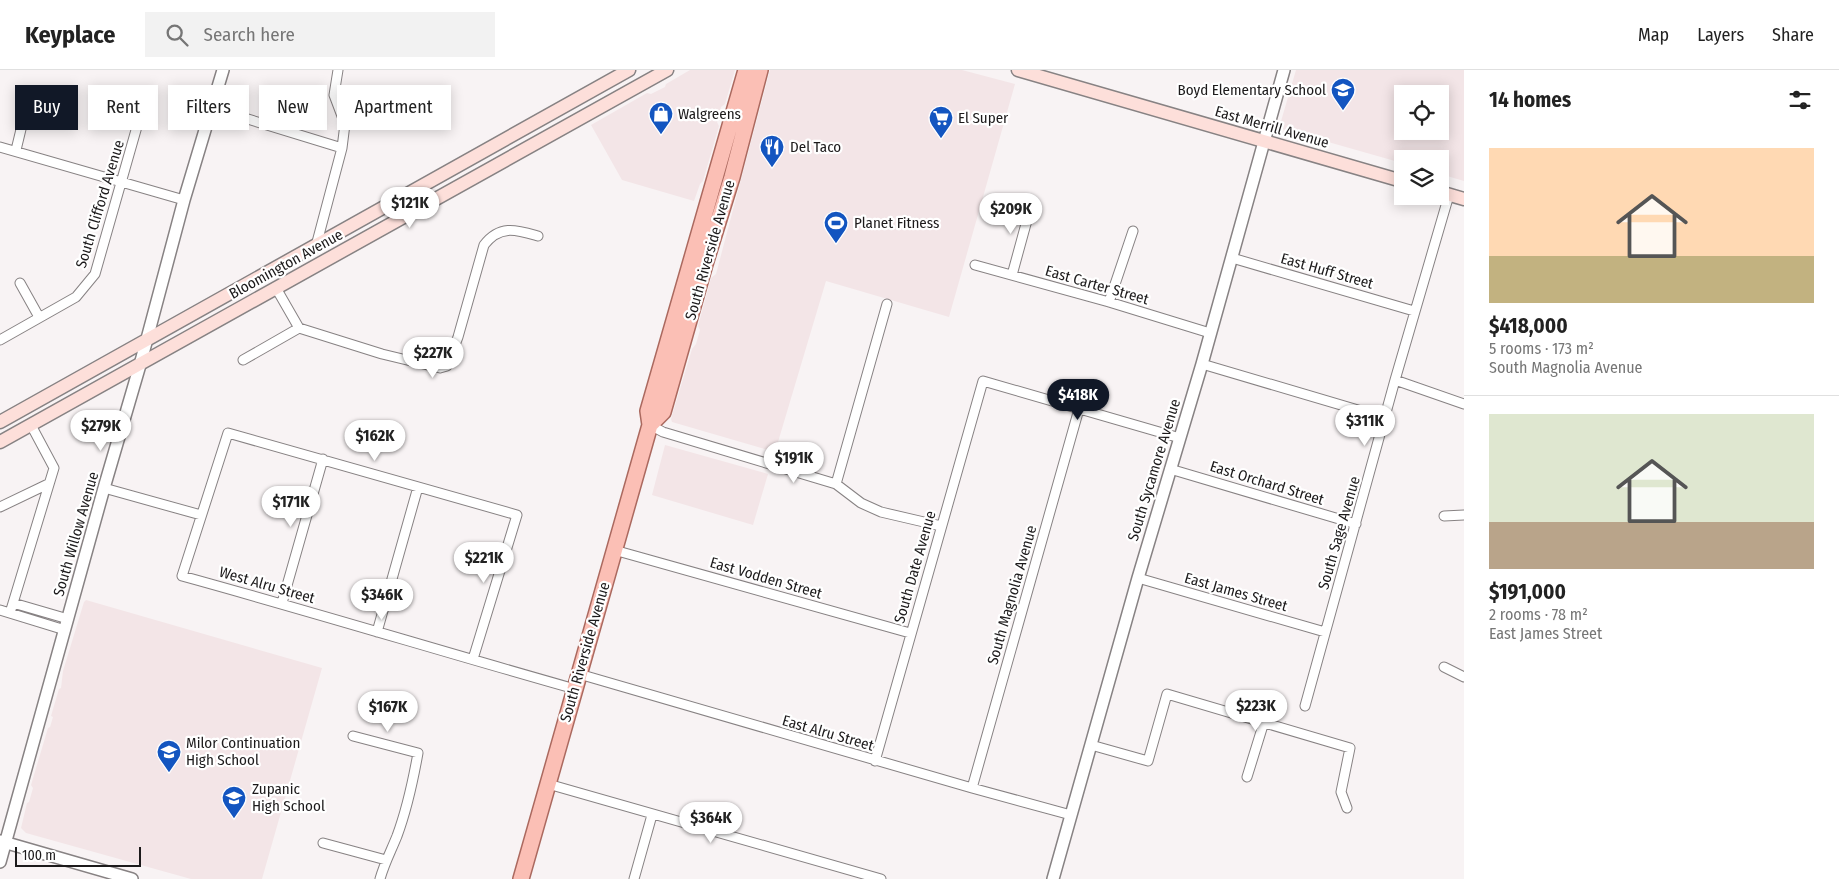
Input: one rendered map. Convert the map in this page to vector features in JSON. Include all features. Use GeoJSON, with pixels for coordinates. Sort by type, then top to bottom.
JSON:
{"type":"FeatureCollection","features":[{"type":"Feature","properties":{"kind":"main road","name":"Bloomington Avenue"},"geometry":{"type":"LineString","coordinates":[[0,422],[629,70]]}},
{"type":"Feature","properties":{"kind":"main road","name":"Bloomington Avenue"},"geometry":{"type":"LineString","coordinates":[[0,442],[667,70]]}},
{"type":"Feature","properties":{"kind":"main road","name":"South Riverside Avenue"},"geometry":{"type":"LineString","coordinates":[[521,879],[650,425],[648,411],[746,70]]}},
{"type":"Feature","properties":{"kind":"main road","name":"South Riverside Avenue"},"geometry":{"type":"LineString","coordinates":[[650,425],[663,412],[732,177],[760,70]]}},
{"type":"Feature","properties":{"kind":"main road","name":"East Merrill Avenue"},"geometry":{"type":"LineString","coordinates":[[1018,70],[1394,179]]}},
{"type":"Feature","properties":{"kind":"main road"},"geometry":{"type":"LineString","coordinates":[[1449,195],[1464,199]]}},
{"type":"Feature","properties":{"kind":"street","name":"South Willow Avenue"},"geometry":{"type":"LineString","coordinates":[[219,85],[223,70]]}},
{"type":"Feature","properties":{"kind":"street"},"geometry":{"type":"LineString","coordinates":[[316,246],[342,148],[346,124],[334,95],[338,70]]}},
{"type":"Feature","properties":{"kind":"street","name":"South Sycamore Avenue"},"geometry":{"type":"LineString","coordinates":[[1053,879],[1138,578],[1202,364],[1284,70]]}},
{"type":"Feature","properties":{"kind":"street"},"geometry":{"type":"LineString","coordinates":[[249,119],[342,148]]}},
{"type":"Feature","properties":{"kind":"street"},"geometry":{"type":"LineString","coordinates":[[16,150],[21,130]]}},
{"type":"Feature","properties":{"kind":"street","name":"South Clifford Avenue"},"geometry":{"type":"LineString","coordinates":[[0,340],[76,297],[95,274],[136,130]]}},
{"type":"Feature","properties":{"kind":"street","name":"South Willow Avenue"},"geometry":{"type":"LineString","coordinates":[[0,862],[3,842],[205,130]]}},
{"type":"Feature","properties":{"kind":"street"},"geometry":{"type":"LineString","coordinates":[[0,147],[16,150],[184,200]]}},
{"type":"Feature","properties":{"kind":"street"},"geometry":{"type":"LineString","coordinates":[[1012,275],[1032,202]]}},
{"type":"Feature","properties":{"kind":"street","name":"South Sage Avenue"},"geometry":{"type":"LineString","coordinates":[[1305,706],[1442,205]]}},
{"type":"Feature","properties":{"kind":"street"},"geometry":{"type":"LineString","coordinates":[[276,288],[299,328],[382,354],[440,368],[447,366],[458,338],[484,245],[488,240],[506,230],[512,229],[538,236]]}},
{"type":"Feature","properties":{"kind":"street"},"geometry":{"type":"LineString","coordinates":[[1110,302],[1133,232]]}},
{"type":"Feature","properties":{"kind":"street","name":"East Huff Street"},"geometry":{"type":"LineString","coordinates":[[1232,258],[1414,311]]}},
{"type":"Feature","properties":{"kind":"street","name":"East Carter Street"},"geometry":{"type":"LineString","coordinates":[[975,265],[1110,302],[1210,333]]}},
{"type":"Feature","properties":{"kind":"street"},"geometry":{"type":"LineString","coordinates":[[20,283],[39,317]]}},
{"type":"Feature","properties":{"kind":"street"},"geometry":{"type":"LineString","coordinates":[[836,484],[886,304]]}},
{"type":"Feature","properties":{"kind":"street"},"geometry":{"type":"LineString","coordinates":[[243,360],[299,328]]}},
{"type":"Feature","properties":{"kind":"street"},"geometry":{"type":"LineString","coordinates":[[1202,364],[1385,418]]}},
{"type":"Feature","properties":{"kind":"street"},"geometry":{"type":"LineString","coordinates":[[1395,380],[1464,404]]}},
{"type":"Feature","properties":{"kind":"street","name":"South Date Avenue"},"geometry":{"type":"LineString","coordinates":[[875,760],[983,381],[1079,409]]}},
{"type":"Feature","properties":{"kind":"street"},"geometry":{"type":"LineString","coordinates":[[1079,409],[1180,438]]}},
{"type":"Feature","properties":{"kind":"street","name":"South Magnolia Avenue"},"geometry":{"type":"LineString","coordinates":[[972,788],[1079,409]]}},
{"type":"Feature","properties":{"kind":"street"},"geometry":{"type":"LineString","coordinates":[[10,613],[54,468],[31,425]]}},
{"type":"Feature","properties":{"kind":"street"},"geometry":{"type":"LineString","coordinates":[[650,425],[663,432],[836,484],[861,503],[881,512],[941,526]]}},
{"type":"Feature","properties":{"kind":"street"},"geometry":{"type":"LineString","coordinates":[[104,488],[202,516],[228,433],[517,514],[473,660]]}},
{"type":"Feature","properties":{"kind":"street"},"geometry":{"type":"LineString","coordinates":[[282,603],[322,459]]}},
{"type":"Feature","properties":{"kind":"street","name":"East Orchard Street"},"geometry":{"type":"LineString","coordinates":[[1170,469],[1356,524]]}},
{"type":"Feature","properties":{"kind":"street"},"geometry":{"type":"LineString","coordinates":[[0,507],[48,484]]}},
{"type":"Feature","properties":{"kind":"street"},"geometry":{"type":"LineString","coordinates":[[377,632],[418,487]]}},
{"type":"Feature","properties":{"kind":"street"},"geometry":{"type":"LineString","coordinates":[[1444,516],[1464,515]]}},
{"type":"Feature","properties":{"kind":"street","name":"West Alru Street"},"geometry":{"type":"LineString","coordinates":[[202,516],[182,576],[282,603],[473,660],[577,682]]}},
{"type":"Feature","properties":{"kind":"street","name":"East Vodden Street"},"geometry":{"type":"LineString","coordinates":[[614,550],[910,633]]}},
{"type":"Feature","properties":{"kind":"street","name":"East James Street"},"geometry":{"type":"LineString","coordinates":[[1138,578],[1325,632]]}},
{"type":"Feature","properties":{"kind":"street"},"geometry":{"type":"LineString","coordinates":[[13,603],[66,624]]}},
{"type":"Feature","properties":{"kind":"street"},"geometry":{"type":"LineString","coordinates":[[0,610],[66,624]]}},
{"type":"Feature","properties":{"kind":"street"},"geometry":{"type":"LineString","coordinates":[[1444,666],[1464,677]]}},
{"type":"Feature","properties":{"kind":"street","name":"East Alru Street"},"geometry":{"type":"LineString","coordinates":[[577,682],[875,760],[1071,815]]}},
{"type":"Feature","properties":{"kind":"street"},"geometry":{"type":"LineString","coordinates":[[1091,745],[1148,761],[1167,694],[1350,748],[1341,792],[1347,808]]}},
{"type":"Feature","properties":{"kind":"street"},"geometry":{"type":"LineString","coordinates":[[1247,777],[1264,722]]}},
{"type":"Feature","properties":{"kind":"street"},"geometry":{"type":"LineString","coordinates":[[353,736],[418,753],[412,783],[397,836],[380,879]]}},
{"type":"Feature","properties":{"kind":"street"},"geometry":{"type":"LineString","coordinates":[[548,784],[881,879]]}},
{"type":"Feature","properties":{"kind":"street"},"geometry":{"type":"LineString","coordinates":[[634,879],[652,815]]}},
{"type":"Feature","properties":{"kind":"street"},"geometry":{"type":"LineString","coordinates":[[3,842],[132,879]]}},
{"type":"Feature","properties":{"kind":"street"},"geometry":{"type":"LineString","coordinates":[[324,843],[386,860]]}},
{"type":"Feature","properties":{"kind":"shaded area"},"geometry":{"type":"Polygon","coordinates":[[[690,70],[735,70],[725,104],[721,107],[717,122],[719,126],[703,181],[700,184],[694,201],[622,180],[591,125],[647,93],[651,94],[665,87],[666,84],[690,70]]]}},
{"type":"Feature","properties":{"kind":"shaded area"},"geometry":{"type":"Polygon","coordinates":[[[770,70],[962,70],[1015,84],[949,317],[826,281],[775,452],[672,422],[671,419],[692,349],[696,344],[700,330],[698,326],[711,278],[716,274],[770,70]]]}},
{"type":"Feature","properties":{"kind":"shaded area","name":"Boyd Elementary School"},"geometry":{"type":"Polygon","coordinates":[[[1296,70],[1464,70],[1464,181],[1449,177],[1449,150],[1394,150],[1394,161],[1279,128],[1296,70]]]}},
{"type":"Feature","properties":{"kind":"shaded area"},"geometry":{"type":"Polygon","coordinates":[[[665,445],[768,474],[753,525],[652,495],[665,445]]]}},
{"type":"Feature","properties":{"kind":"shaded area"},"geometry":{"type":"Polygon","coordinates":[[[86,600],[322,668],[262,879],[191,879],[26,833],[21,828],[33,788],[31,785],[53,717],[51,716],[59,689],[61,688],[63,671],[86,600]]]}},
{"type":"Feature","properties":{"kind":"place","name":"Boyd Elementary School"},"geometry":{"type":"Point","coordinates":[1343,111]}},
{"type":"Feature","properties":{"kind":"place","name":"Walgreens"},"geometry":{"type":"Point","coordinates":[661,135]}},
{"type":"Feature","properties":{"kind":"place","name":"El Super"},"geometry":{"type":"Point","coordinates":[941,139]}},
{"type":"Feature","properties":{"kind":"place","name":"Del Taco"},"geometry":{"type":"Point","coordinates":[772,168]}},
{"type":"Feature","properties":{"kind":"place","name":"Planet Fitness"},"geometry":{"type":"Point","coordinates":[836,244]}},
{"type":"Feature","properties":{"kind":"place","name":"Milor Continuation High School"},"geometry":{"type":"Point","coordinates":[169,773]}},
{"type":"Feature","properties":{"kind":"place","name":"Zupanic High School"},"geometry":{"type":"Point","coordinates":[234,819]}}]}
